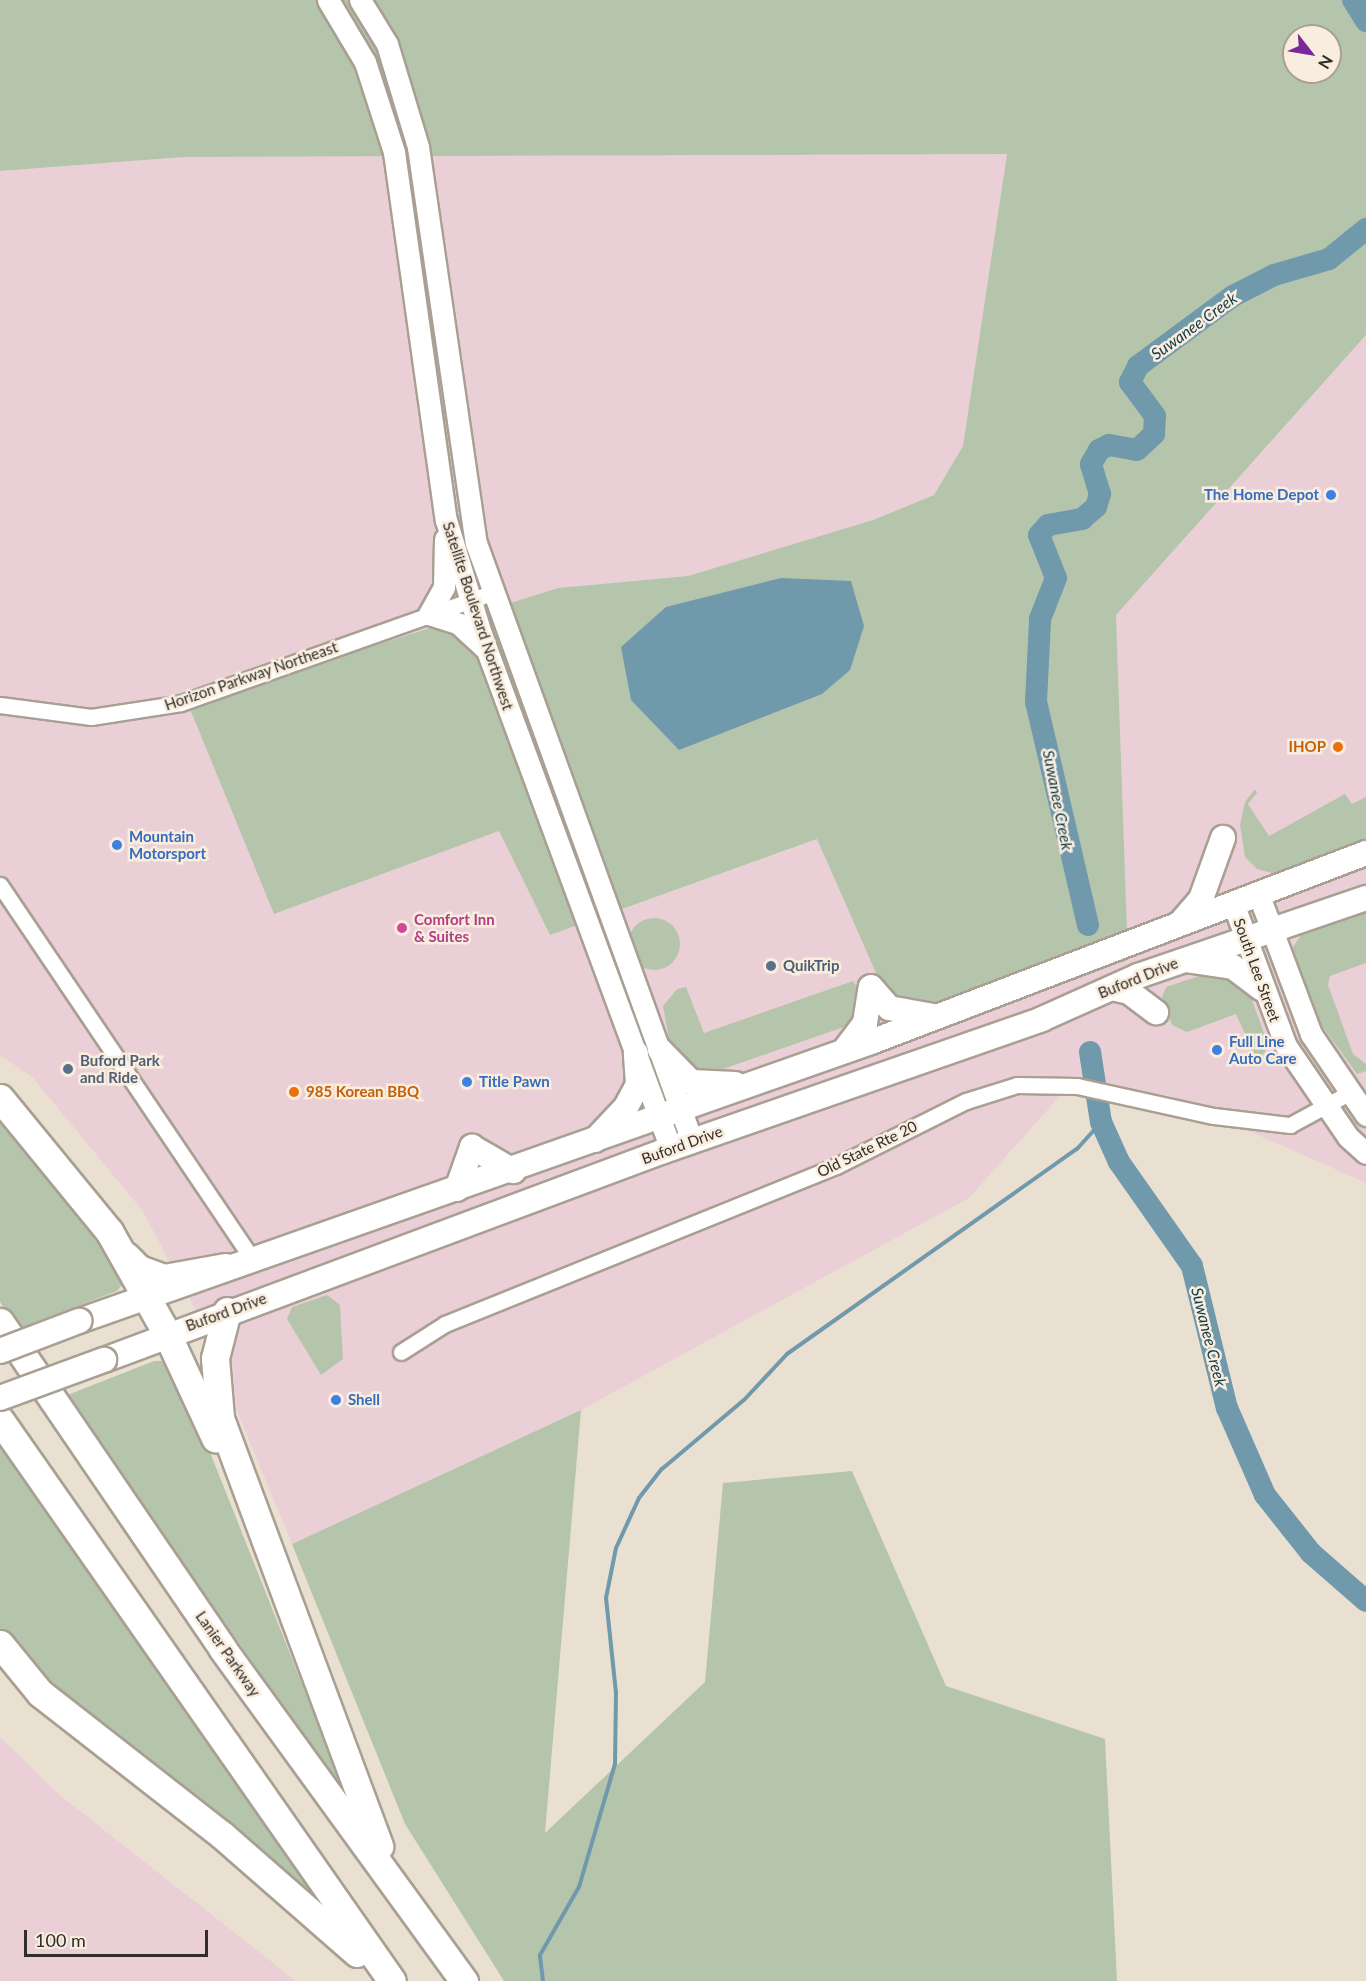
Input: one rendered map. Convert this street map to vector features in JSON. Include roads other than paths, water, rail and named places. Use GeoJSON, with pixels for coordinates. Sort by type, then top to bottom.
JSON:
{"type":"FeatureCollection","features":[{"type":"Feature","properties":{"kind":"highway"},"geometry":{"type":"LineString","coordinates":[[1178,925],[1201,899],[1223,838]]}},
{"type":"Feature","properties":{"kind":"highway"},"geometry":{"type":"LineString","coordinates":[[0,1351],[79,1321],[148,1299],[251,1257],[513,1171],[762,1082],[938,1017],[1366,852]]}},
{"type":"Feature","properties":{"kind":"highway","name":"Buford Drive"},"geometry":{"type":"LineString","coordinates":[[0,1398],[227,1311],[681,1145],[977,1042],[1174,963],[1366,898]]}},
{"type":"Feature","properties":{"kind":"highway"},"geometry":{"type":"LineString","coordinates":[[1112,988],[1130,992],[1156,1012],[1156,992],[1174,963],[1222,963],[1262,989]]}},
{"type":"Feature","properties":{"kind":"highway"},"geometry":{"type":"LineString","coordinates":[[844,1052],[865,1023],[871,987],[889,1008],[938,1017]]}},
{"type":"Feature","properties":{"kind":"highway"},"geometry":{"type":"LineString","coordinates":[[592,1143],[626,1107],[638,1084],[648,1051],[691,1082],[710,1087],[762,1082]]}},
{"type":"Feature","properties":{"kind":"highway"},"geometry":{"type":"LineString","coordinates":[[0,1077],[51,1154],[120,1250],[167,1334],[243,1489]]}},
{"type":"Feature","properties":{"kind":"highway"},"geometry":{"type":"LineString","coordinates":[[0,1098],[51,1154]]}},
{"type":"Feature","properties":{"kind":"highway"},"geometry":{"type":"LineString","coordinates":[[458,1189],[472,1148],[513,1171]]}},
{"type":"Feature","properties":{"kind":"highway"},"geometry":{"type":"LineString","coordinates":[[120,1250],[139,1269],[164,1278],[225,1267]]}},
{"type":"Feature","properties":{"kind":"highway"},"geometry":{"type":"LineString","coordinates":[[227,1311],[215,1358],[220,1418],[243,1489],[389,1875]]}},
{"type":"Feature","properties":{"kind":"highway","name":"Lanier Parkway"},"geometry":{"type":"LineString","coordinates":[[0,1322],[222,1648],[464,1981]]}},
{"type":"Feature","properties":{"kind":"highway"},"geometry":{"type":"LineString","coordinates":[[0,1420],[392,1981]]}},
{"type":"Feature","properties":{"kind":"highway"},"geometry":{"type":"LineString","coordinates":[[0,1644],[40,1693],[222,1835],[386,1981]]}},
{"type":"Feature","properties":{"kind":"main road","name":"Satellite Boulevard Northwest"},"geometry":{"type":"LineString","coordinates":[[328,0],[365,62],[394,152],[446,520],[487,649],[648,1051]]}},
{"type":"Feature","properties":{"kind":"main road","name":"Satellite Boulevard Northwest"},"geometry":{"type":"LineString","coordinates":[[360,0],[387,44],[418,147],[476,543],[681,1145]]}},
{"type":"Feature","properties":{"kind":"main road"},"geometry":{"type":"LineString","coordinates":[[446,520],[444,587],[429,614],[459,624],[487,649]]}},
{"type":"Feature","properties":{"kind":"main road","name":"South Lee Street"},"geometry":{"type":"LineString","coordinates":[[1258,893],[1311,1034],[1366,1115]]}},
{"type":"Feature","properties":{"kind":"main road","name":"South Lee Street"},"geometry":{"type":"LineString","coordinates":[[1233,903],[1247,938],[1262,989],[1286,1046],[1325,1104],[1366,1153]]}},
{"type":"Feature","properties":{"kind":"street","name":"Horizon Parkway Northeast"},"geometry":{"type":"LineString","coordinates":[[0,705],[91,717],[181,703],[494,592]]}},
{"type":"Feature","properties":{"kind":"street"},"geometry":{"type":"LineString","coordinates":[[0,885],[97,1025],[208,1200],[251,1257]]}},
{"type":"Feature","properties":{"kind":"street","name":"Old State Rte 20"},"geometry":{"type":"LineString","coordinates":[[401,1352],[445,1324],[836,1166],[966,1101],[1017,1085],[1077,1086],[1134,1095],[1214,1116],[1290,1125],[1349,1093]]}},
{"type":"Feature","properties":{"kind":"water"},"geometry":{"type":"Polygon","coordinates":[[[781,578],[851,581],[864,626],[850,670],[822,694],[679,750],[631,700],[621,647],[666,607],[781,578]]]}},
{"type":"Feature","properties":{"kind":"waterway","name":"Suwanee Creek"},"geometry":{"type":"LineString","coordinates":[[1353,0],[1366,21]]}},
{"type":"Feature","properties":{"kind":"waterway","name":"Suwanee Creek"},"geometry":{"type":"LineString","coordinates":[[1088,925],[1036,702],[1040,619],[1056,578],[1039,535],[1048,525],[1082,519],[1096,507],[1100,494],[1091,464],[1099,450],[1109,445],[1137,450],[1154,434],[1155,416],[1130,382],[1138,366],[1233,296],[1274,275],[1329,259],[1366,229]]}},
{"type":"Feature","properties":{"kind":"waterway","name":"Suwanee Creek"},"geometry":{"type":"LineString","coordinates":[[1090,1052],[1101,1122],[1119,1162],[1192,1266],[1227,1408],[1265,1495],[1311,1553],[1366,1601]]}},
{"type":"Feature","properties":{"kind":"waterway"},"geometry":{"type":"LineString","coordinates":[[543,1981],[540,1955],[579,1887],[615,1764],[616,1693],[606,1598],[616,1548],[639,1498],[662,1469],[744,1400],[787,1354],[1077,1149],[1101,1122]]}},
{"type":"Feature","properties":{"kind":"place","name":"The Home Depot"},"geometry":{"type":"Point","coordinates":[1331,495]}},
{"type":"Feature","properties":{"kind":"place","name":"IHOP"},"geometry":{"type":"Point","coordinates":[1338,747]}},
{"type":"Feature","properties":{"kind":"place","name":"Mountain Motorsport"},"geometry":{"type":"Point","coordinates":[117,845]}},
{"type":"Feature","properties":{"kind":"place","name":"Comfort Inn & Suites"},"geometry":{"type":"Point","coordinates":[402,928]}},
{"type":"Feature","properties":{"kind":"place","name":"QuikTrip"},"geometry":{"type":"Point","coordinates":[771,966]}},
{"type":"Feature","properties":{"kind":"place","name":"Full Line Auto Care"},"geometry":{"type":"Point","coordinates":[1217,1050]}},
{"type":"Feature","properties":{"kind":"place","name":"Buford Park and Ride"},"geometry":{"type":"Point","coordinates":[68,1069]}},
{"type":"Feature","properties":{"kind":"place","name":"Title Pawn"},"geometry":{"type":"Point","coordinates":[467,1082]}},
{"type":"Feature","properties":{"kind":"place","name":"985 Korean BBQ"},"geometry":{"type":"Point","coordinates":[294,1092]}},
{"type":"Feature","properties":{"kind":"place","name":"Shell"},"geometry":{"type":"Point","coordinates":[336,1400]}}]}
